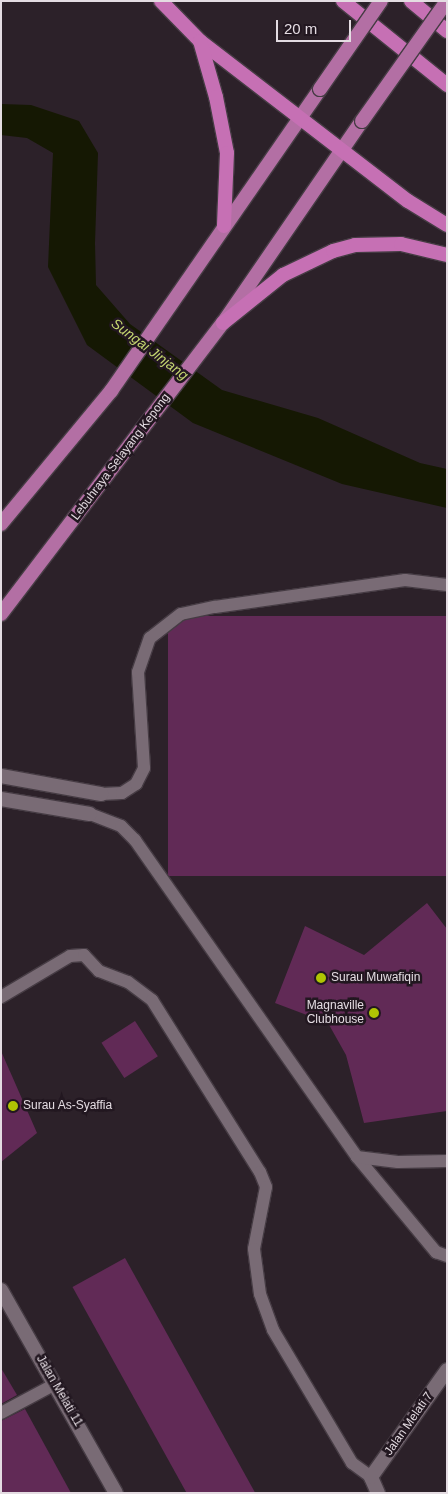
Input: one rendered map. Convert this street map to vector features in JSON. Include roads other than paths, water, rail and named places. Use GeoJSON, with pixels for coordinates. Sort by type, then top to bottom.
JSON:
{"type":"FeatureCollection","features":[{"type":"Feature","properties":{"kind":"highway"},"geometry":{"type":"LineString","coordinates":[[162,1],[200,41],[300,116],[342,151],[408,201],[447,225]]}},
{"type":"Feature","properties":{"kind":"highway"},"geometry":{"type":"LineString","coordinates":[[344,1],[447,85]]}},
{"type":"Feature","properties":{"kind":"highway"},"geometry":{"type":"LineString","coordinates":[[411,1],[447,31]]}},
{"type":"Feature","properties":{"kind":"highway"},"geometry":{"type":"LineString","coordinates":[[200,41],[216,98],[226,144],[224,226]]}},
{"type":"Feature","properties":{"kind":"highway"},"geometry":{"type":"LineString","coordinates":[[223,323],[283,275],[332,251],[363,244],[401,244],[447,255]]}},
{"type":"Feature","properties":{"kind":"main road"},"geometry":{"type":"LineString","coordinates":[[1,524],[110,391],[381,1]]}},
{"type":"Feature","properties":{"kind":"main road","name":"Lebuhraya Selayang Kepong"},"geometry":{"type":"LineString","coordinates":[[1,614],[223,323],[447,1]]}},
{"type":"Feature","properties":{"kind":"street"},"geometry":{"type":"LineString","coordinates":[[1,776],[101,794]]}},
{"type":"Feature","properties":{"kind":"street"},"geometry":{"type":"LineString","coordinates":[[46,806],[49,785]]}},
{"type":"Feature","properties":{"kind":"street"},"geometry":{"type":"LineString","coordinates":[[1,799],[90,814]]}},
{"type":"Feature","properties":{"kind":"street","name":"Jalan Melati 11"},"geometry":{"type":"LineString","coordinates":[[1,1290],[116,1493]]}},
{"type":"Feature","properties":{"kind":"street","name":"Jalan Melati 7"},"geometry":{"type":"LineString","coordinates":[[372,1477],[447,1370]]}},
{"type":"Feature","properties":{"kind":"street"},"geometry":{"type":"LineString","coordinates":[[372,1477],[378,1493]]}},
{"type":"Feature","properties":{"kind":"lane"},"geometry":{"type":"LineString","coordinates":[[101,794],[122,793],[136,784],[144,768],[138,672],[150,638],[180,614],[214,607],[405,580],[447,586]]}},
{"type":"Feature","properties":{"kind":"lane"},"geometry":{"type":"LineString","coordinates":[[90,814],[121,826],[135,840],[357,1157],[436,1252],[447,1256]]}},
{"type":"Feature","properties":{"kind":"lane"},"geometry":{"type":"LineString","coordinates":[[1,997],[70,956],[84,954],[99,971],[128,982],[152,1000],[260,1172],[266,1187],[254,1249],[260,1294],[273,1330],[352,1463],[372,1477]]}},
{"type":"Feature","properties":{"kind":"lane"},"geometry":{"type":"LineString","coordinates":[[357,1157],[398,1162],[447,1162]]}},
{"type":"Feature","properties":{"kind":"lane"},"geometry":{"type":"LineString","coordinates":[[1,1413],[55,1384]]}},
{"type":"Feature","properties":{"kind":"water","name":"Sungai Jinjang"},"geometry":{"type":"Polygon","coordinates":[[[1,104],[31,105],[79,121],[98,153],[95,243],[96,285],[130,324],[222,390],[318,418],[420,463],[447,469],[447,508],[342,484],[193,423],[87,345],[48,267],[53,153],[27,138],[1,135],[1,104]]]}},
{"type":"Feature","properties":{"kind":"place","name":"Surau Muwafiqin"},"geometry":{"type":"Point","coordinates":[321,978]}},
{"type":"Feature","properties":{"kind":"place","name":"Magnaville Clubhouse"},"geometry":{"type":"Point","coordinates":[374,1013]}},
{"type":"Feature","properties":{"kind":"place","name":"Surau As-Syaffia"},"geometry":{"type":"Point","coordinates":[13,1106]}}]}
